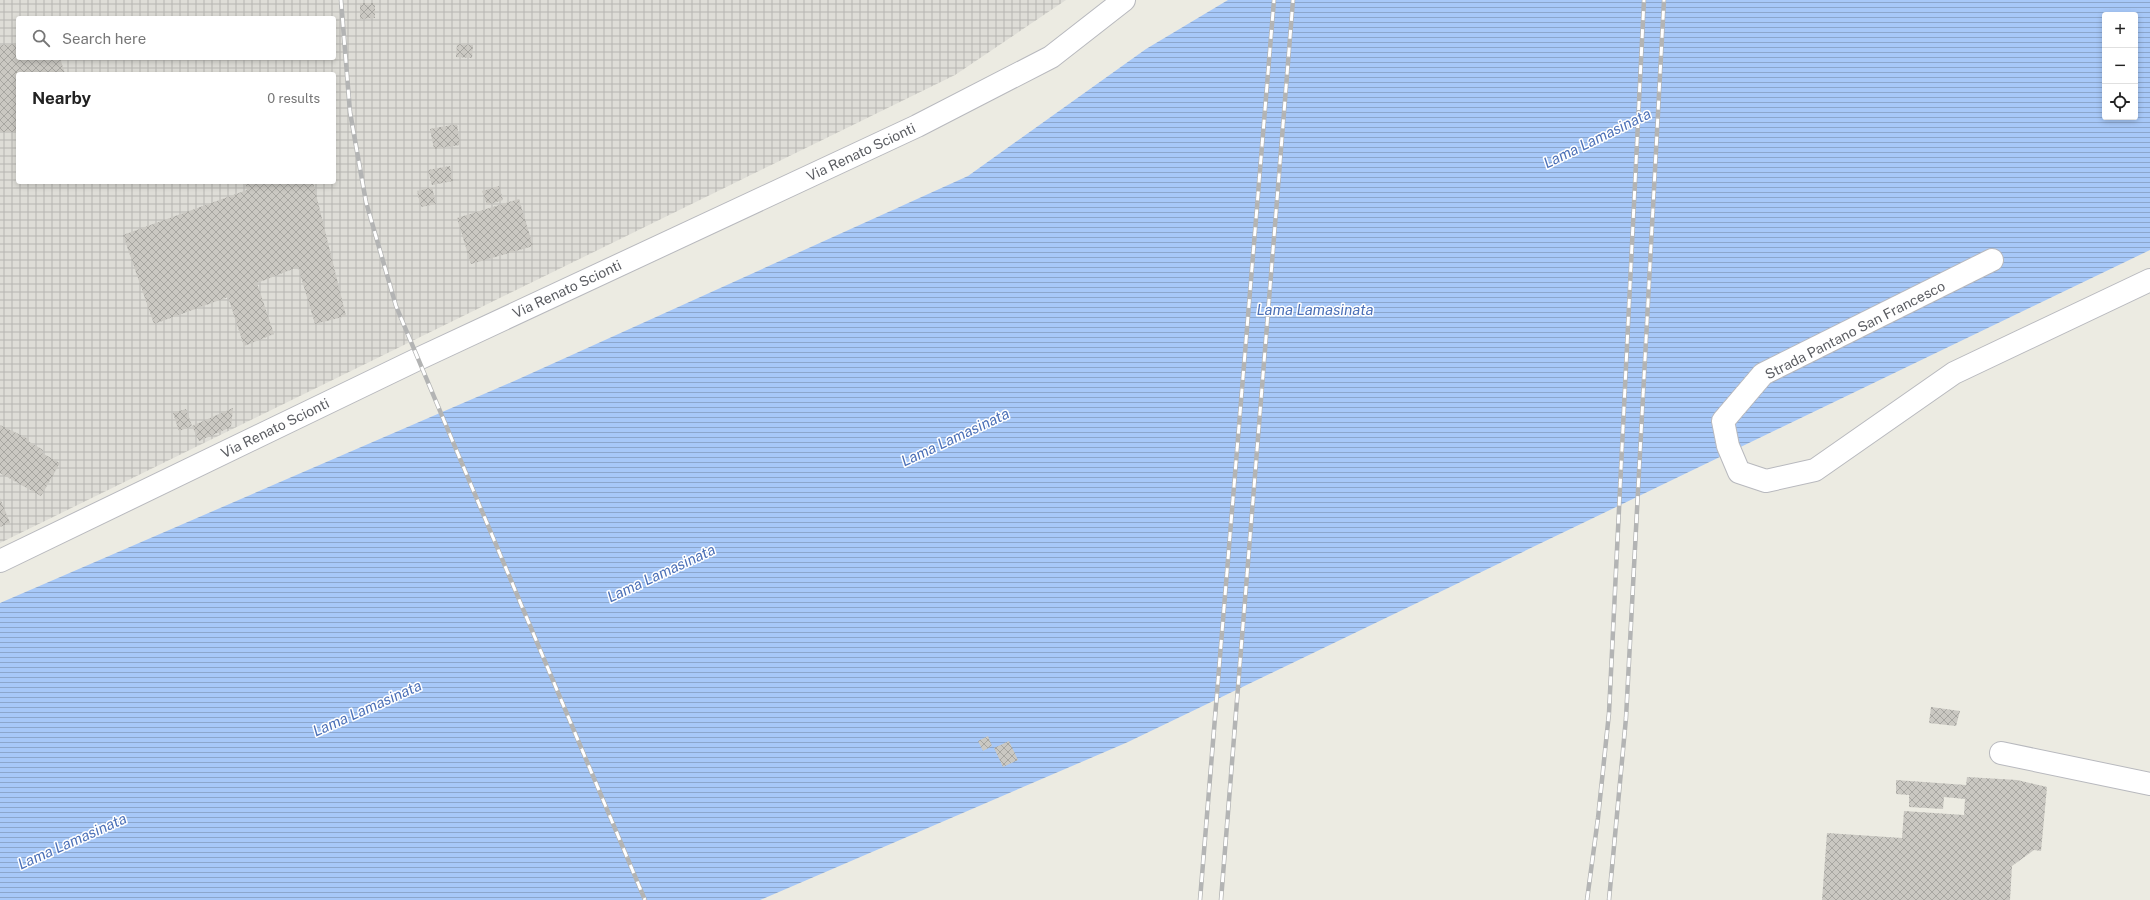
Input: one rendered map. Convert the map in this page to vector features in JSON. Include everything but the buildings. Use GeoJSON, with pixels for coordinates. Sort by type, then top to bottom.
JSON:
{"type":"FeatureCollection","features":[{"type":"Feature","properties":{"kind":"street","name":"Via Renato Scionti"},"geometry":{"type":"LineString","coordinates":[[0,561],[418,359],[917,126],[1051,57],[1124,0]]}},
{"type":"Feature","properties":{"kind":"street","name":"Strada Pantano San Francesco"},"geometry":{"type":"LineString","coordinates":[[1992,260],[1763,374],[1723,421],[1728,446],[1738,472],[1766,481],[1815,470],[1954,373],[2150,280]]}},
{"type":"Feature","properties":{"kind":"street"},"geometry":{"type":"LineString","coordinates":[[2001,753],[2150,784]]}},
{"type":"Feature","properties":{"kind":"shaded area"},"geometry":{"type":"Polygon","coordinates":[[[0,0],[1066,0],[955,75],[0,543],[0,0]]]}},
{"type":"Feature","properties":{"kind":"water","name":"Lama Lamasinata"},"geometry":{"type":"Polygon","coordinates":[[[1228,0],[2150,0],[2150,250],[1128,742],[760,900],[0,900],[0,603],[512,382],[968,176],[1146,49],[1228,0]]]}},
{"type":"Feature","properties":{"kind":"railway"},"geometry":{"type":"LineString","coordinates":[[341,0],[350,112],[366,202],[396,306],[645,900]]}},
{"type":"Feature","properties":{"kind":"railway"},"geometry":{"type":"LineString","coordinates":[[1200,900],[1274,0]]}},
{"type":"Feature","properties":{"kind":"railway"},"geometry":{"type":"LineString","coordinates":[[1221,900],[1293,0]]}},
{"type":"Feature","properties":{"kind":"railway"},"geometry":{"type":"LineString","coordinates":[[1587,900],[1598,818],[1609,713],[1644,0]]}},
{"type":"Feature","properties":{"kind":"railway"},"geometry":{"type":"LineString","coordinates":[[1609,900],[1626,718],[1664,0]]}}]}
